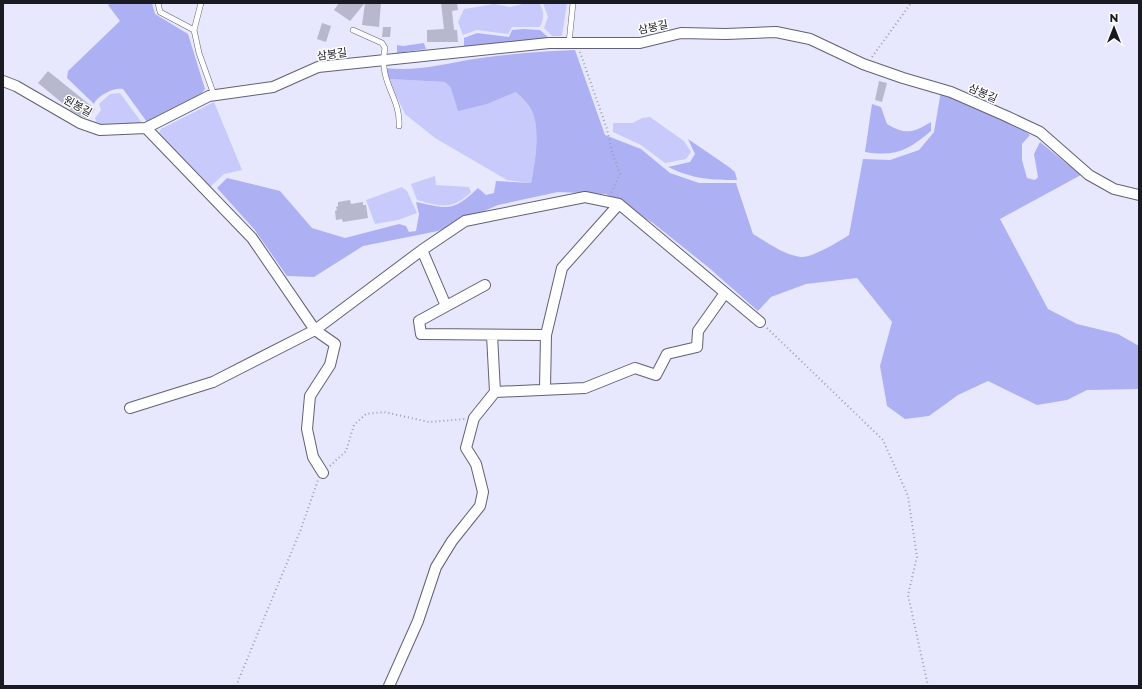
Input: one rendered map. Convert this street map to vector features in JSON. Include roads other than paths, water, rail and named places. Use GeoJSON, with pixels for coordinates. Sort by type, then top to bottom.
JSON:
{"type":"FeatureCollection","features":[{"type":"Feature","properties":{"kind":"street","name":"삼봉길"},"geometry":{"type":"LineString","coordinates":[[146,128],[209,96],[273,87],[318,67],[549,43],[640,43],[681,33],[726,34],[776,32],[810,39],[868,66],[951,92],[1040,132],[1089,175],[1114,189],[1139,195]]}},
{"type":"Feature","properties":{"kind":"street","name":"원봉길"},"geometry":{"type":"LineString","coordinates":[[3,81],[35,96],[80,123],[100,130],[146,128]]}},
{"type":"Feature","properties":{"kind":"street"},"geometry":{"type":"LineString","coordinates":[[146,128],[252,238],[315,330],[335,344],[330,365],[310,396],[307,429],[313,457],[323,473]]}},
{"type":"Feature","properties":{"kind":"street"},"geometry":{"type":"LineString","coordinates":[[130,408],[213,382],[315,330],[422,250],[465,221],[585,197],[619,204],[760,322]]}},
{"type":"Feature","properties":{"kind":"street"},"geometry":{"type":"LineString","coordinates":[[545,389],[546,335],[562,268],[619,204]]}},
{"type":"Feature","properties":{"kind":"street"},"geometry":{"type":"LineString","coordinates":[[422,250],[446,306]]}},
{"type":"Feature","properties":{"kind":"street"},"geometry":{"type":"LineString","coordinates":[[485,285],[419,321],[421,334],[546,335]]}},
{"type":"Feature","properties":{"kind":"street"},"geometry":{"type":"LineString","coordinates":[[495,392],[585,388],[635,368],[656,375],[667,354],[696,348],[698,331],[726,293]]}},
{"type":"Feature","properties":{"kind":"street"},"geometry":{"type":"LineString","coordinates":[[389,686],[418,621],[436,567],[452,541],[480,506],[483,492],[476,464],[466,448],[474,418],[495,392],[492,334]]}},
{"type":"Feature","properties":{"kind":"lane"},"geometry":{"type":"LineString","coordinates":[[158,3],[160,12],[194,30]]}},
{"type":"Feature","properties":{"kind":"lane"},"geometry":{"type":"LineString","coordinates":[[201,3],[194,30],[199,53],[214,95]]}},
{"type":"Feature","properties":{"kind":"lane"},"geometry":{"type":"LineString","coordinates":[[572,3],[573,43]]}},
{"type":"Feature","properties":{"kind":"lane"},"geometry":{"type":"LineString","coordinates":[[353,30],[382,43],[385,48],[383,60],[384,75],[400,116],[399,126]]}}]}
